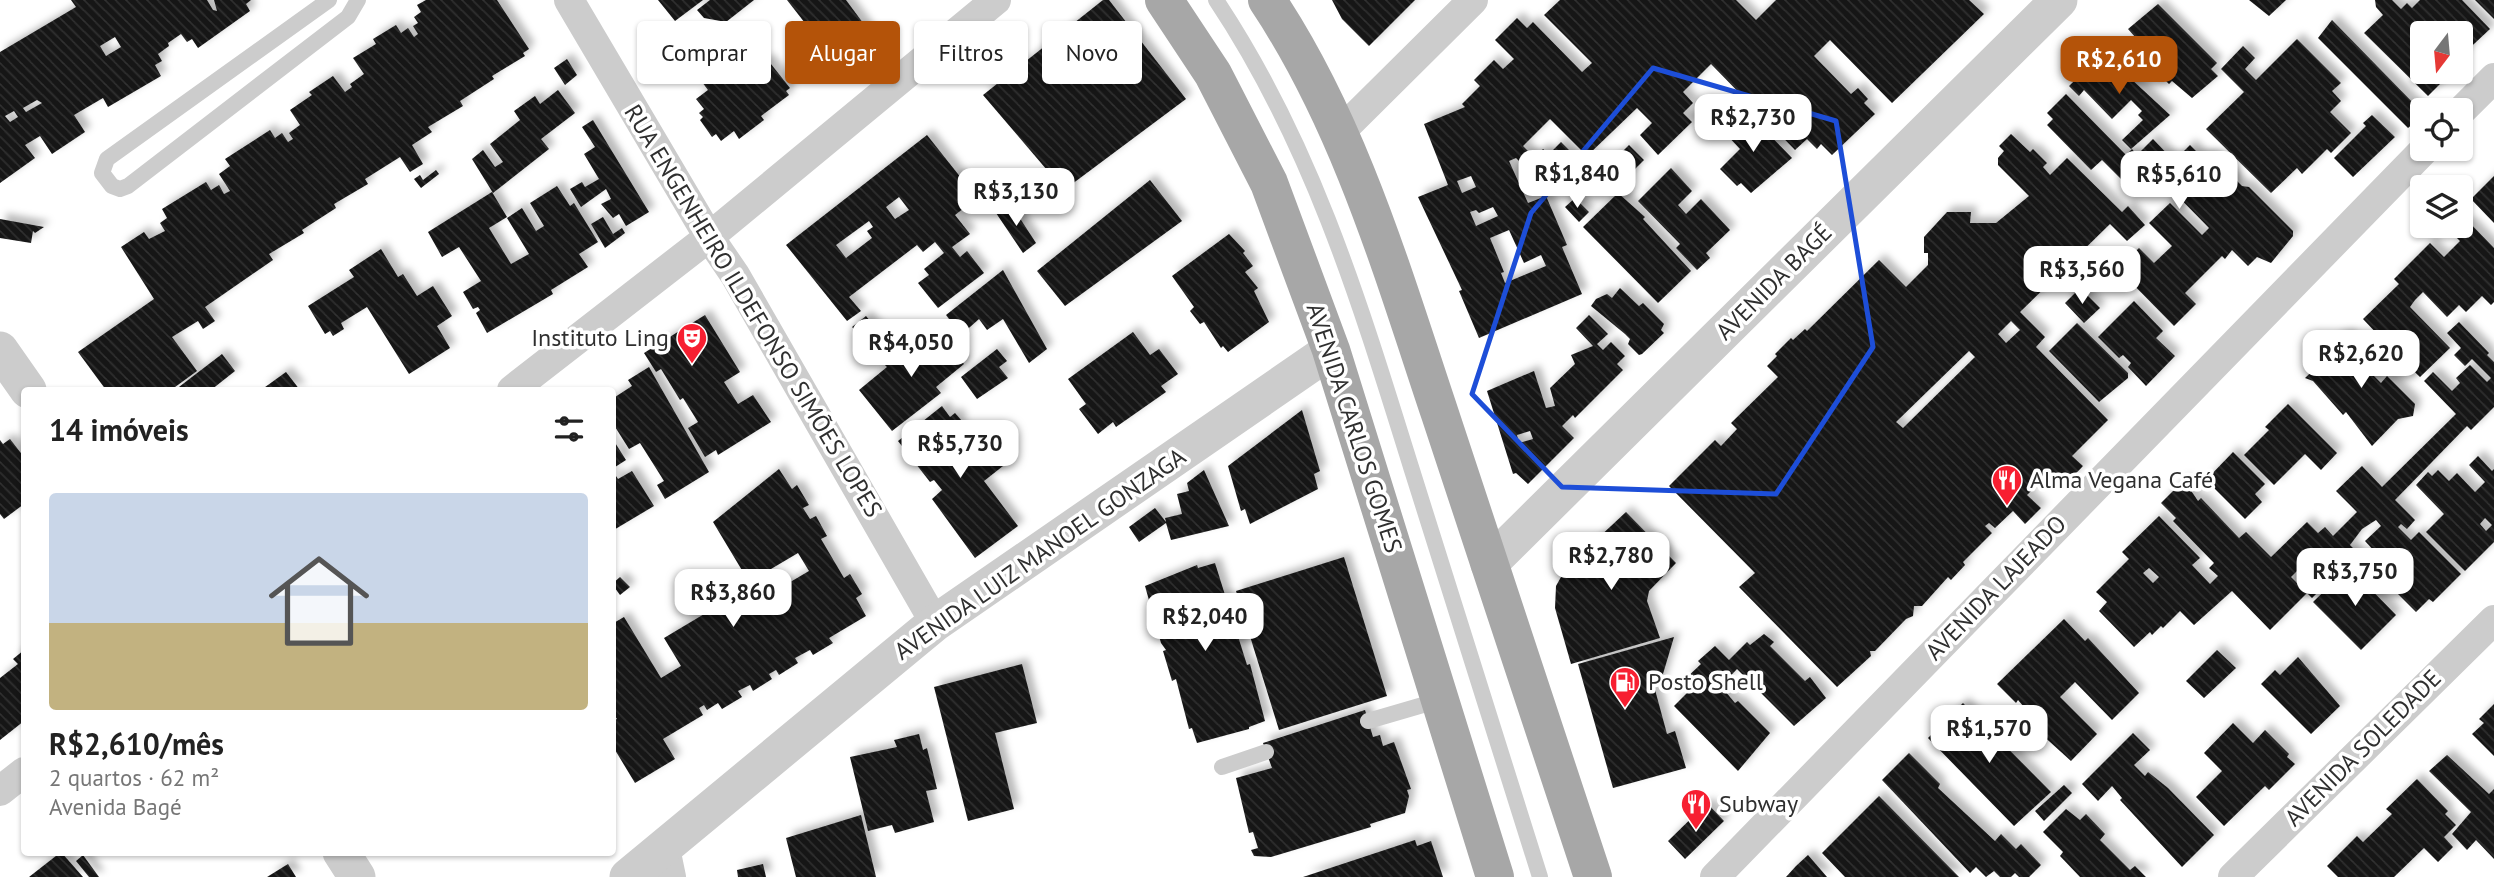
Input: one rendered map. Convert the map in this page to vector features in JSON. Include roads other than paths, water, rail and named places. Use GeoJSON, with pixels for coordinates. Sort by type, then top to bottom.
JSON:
{"type":"FeatureCollection","features":[{"type":"Feature","properties":{"kind":"main road","name":"AVENIDA CARLOS GOMES"},"geometry":{"type":"LineString","coordinates":[[1164,0],[1213,74],[1269,183],[1331,350],[1495,877]]}},
{"type":"Feature","properties":{"kind":"main road"},"geometry":{"type":"LineString","coordinates":[[1267,0],[1291,36],[1339,134],[1397,286],[1593,877]]}},
{"type":"Feature","properties":{"kind":"street","name":"RUA ENGENHEIRO ILDEFONSO SIMÕES LOPES"},"geometry":{"type":"LineString","coordinates":[[569,0],[709,237],[735,275],[935,623]]}},
{"type":"Feature","properties":{"kind":"street"},"geometry":{"type":"LineString","coordinates":[[516,387],[709,237],[996,0]]}},
{"type":"Feature","properties":{"kind":"street"},"geometry":{"type":"LineString","coordinates":[[1339,134],[1473,0]]}},
{"type":"Feature","properties":{"kind":"street","name":"AVENIDA BAGÉ"},"geometry":{"type":"LineString","coordinates":[[1489,564],[2059,0]]}},
{"type":"Feature","properties":{"kind":"street"},"geometry":{"type":"LineString","coordinates":[[2473,99],[2494,78]]}},
{"type":"Feature","properties":{"kind":"street","name":"AVENIDA LAJEADO"},"geometry":{"type":"LineString","coordinates":[[1715,877],[2413,161]]}},
{"type":"Feature","properties":{"kind":"street"},"geometry":{"type":"LineString","coordinates":[[0,350],[26,387]]}},
{"type":"Feature","properties":{"kind":"street","name":"AVENIDA LUIZ MANOEL GONZAGA"},"geometry":{"type":"LineString","coordinates":[[628,877],[668,862],[935,623],[1331,350]]}},
{"type":"Feature","properties":{"kind":"street","name":"AVENIDA SOLEDADE"},"geometry":{"type":"LineString","coordinates":[[2233,877],[2494,620]]}},
{"type":"Feature","properties":{"kind":"street"},"geometry":{"type":"LineString","coordinates":[[0,791],[21,774]]}},
{"type":"Feature","properties":{"kind":"street"},"geometry":{"type":"LineString","coordinates":[[344,856],[357,877]]}},
{"type":"Feature","properties":{"kind":"lane"},"geometry":{"type":"LineString","coordinates":[[329,0],[107,159],[102,173],[112,186],[120,189],[128,186],[348,17],[358,0]]}},
{"type":"Feature","properties":{"kind":"lane"},"geometry":{"type":"LineString","coordinates":[[1216,0],[1252,55],[1305,158],[1350,281],[1541,877]]}},
{"type":"Feature","properties":{"kind":"lane"},"geometry":{"type":"LineString","coordinates":[[1368,721],[1440,700]]}},
{"type":"Feature","properties":{"kind":"lane"},"geometry":{"type":"LineString","coordinates":[[1222,767],[1266,752]]}},
{"type":"Feature","properties":{"kind":"place","name":"Instituto Ling"},"geometry":{"type":"Point","coordinates":[692,365]}},
{"type":"Feature","properties":{"kind":"place","name":"Alma Vegana Café"},"geometry":{"type":"Point","coordinates":[2007,507]}},
{"type":"Feature","properties":{"kind":"place","name":"Posto Shell"},"geometry":{"type":"Point","coordinates":[1625,709]}},
{"type":"Feature","properties":{"kind":"place","name":"Subway"},"geometry":{"type":"Point","coordinates":[1696,831]}}]}
